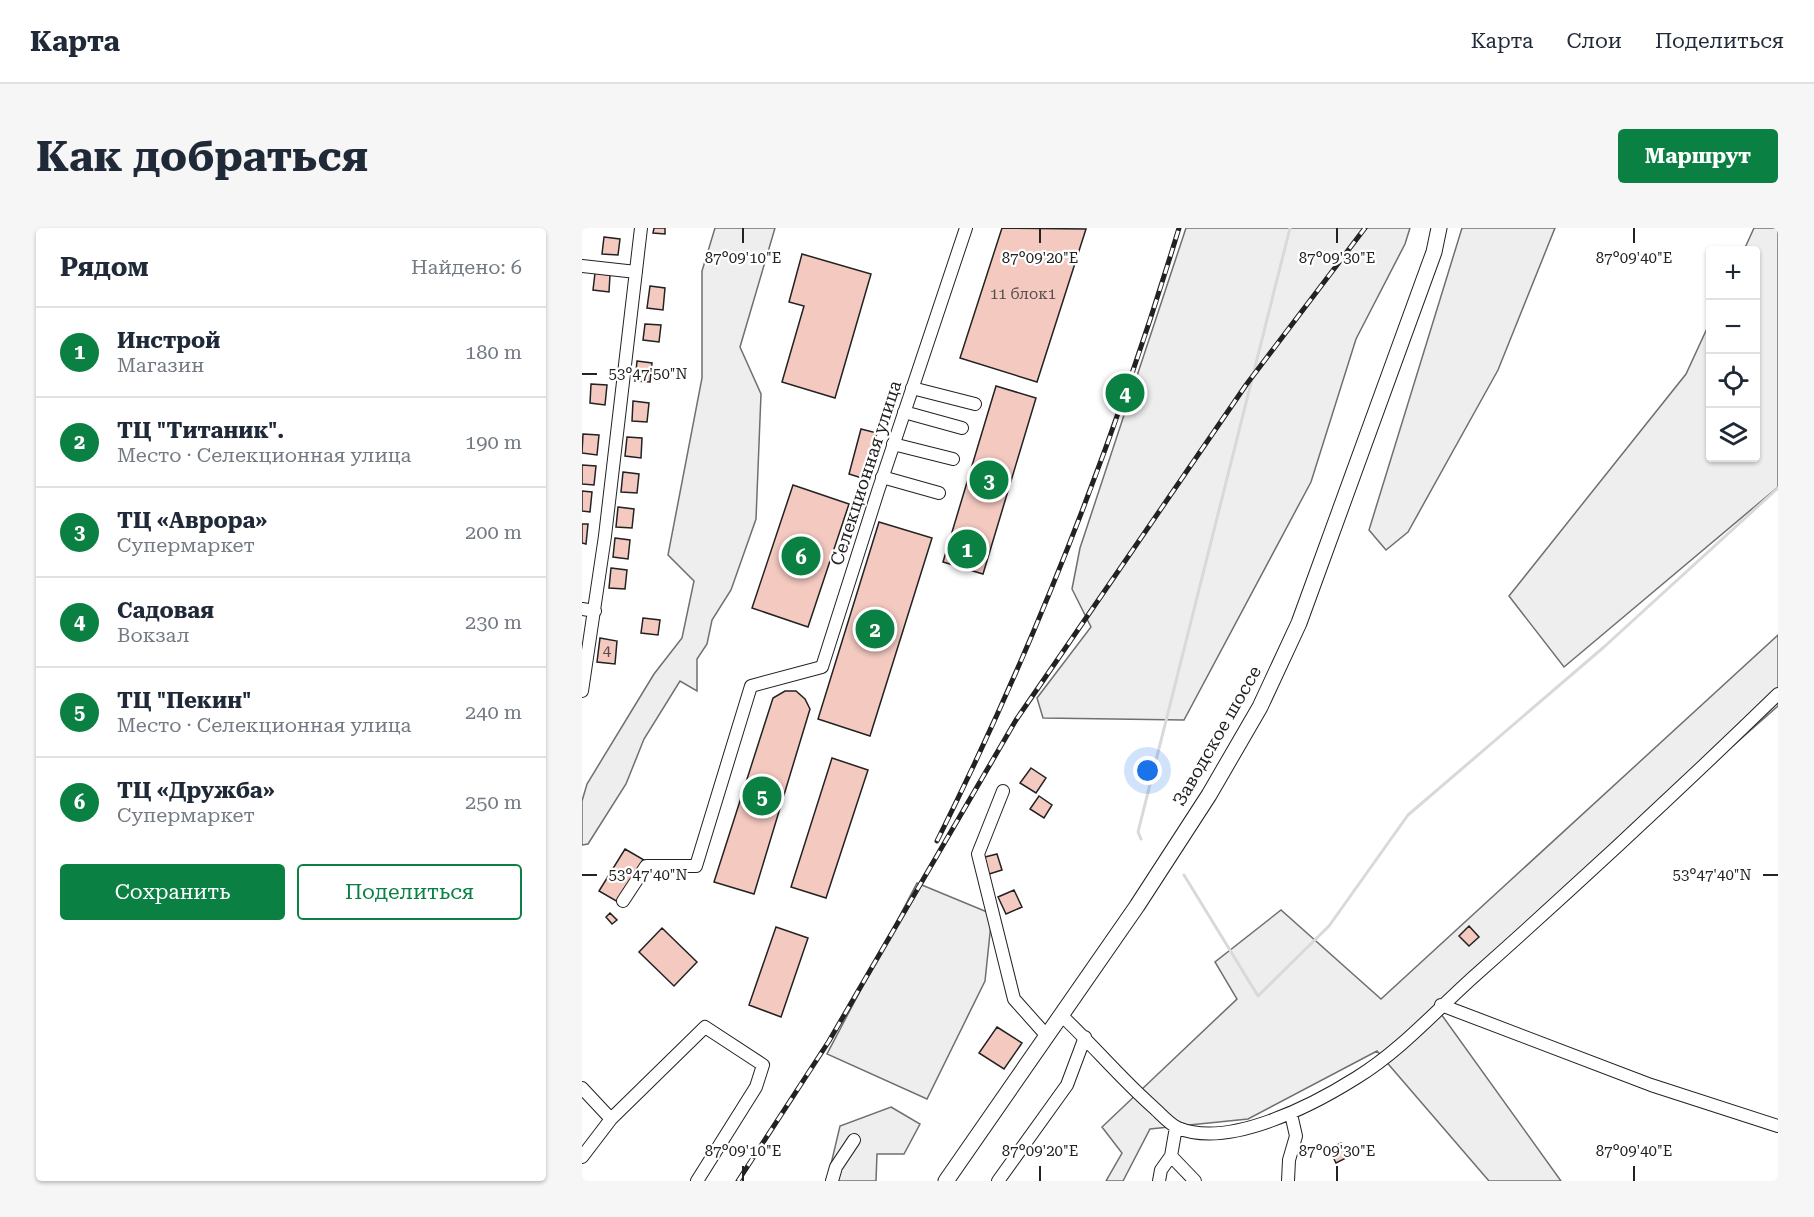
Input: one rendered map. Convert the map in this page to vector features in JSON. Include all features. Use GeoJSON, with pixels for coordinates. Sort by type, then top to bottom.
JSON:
{"type":"FeatureCollection","features":[{"type":"Feature","properties":{"kind":"main road","name":"Заводское шоссе"},"geometry":{"type":"LineString","coordinates":[[947,1180],[1150,885],[1209,795],[1260,707],[1299,623],[1434,252],[1439,228]]}},
{"type":"Feature","properties":{"kind":"street"},"geometry":{"type":"LineString","coordinates":[[582,691],[588,610],[641,228]]}},
{"type":"Feature","properties":{"kind":"street","name":"Селекционная улица"},"geometry":{"type":"LineString","coordinates":[[623,901],[646,866],[696,866],[752,686],[822,667],[882,477],[966,228]]}},
{"type":"Feature","properties":{"kind":"street"},"geometry":{"type":"LineString","coordinates":[[582,266],[636,272]]}},
{"type":"Feature","properties":{"kind":"street"},"geometry":{"type":"LineString","coordinates":[[912,388],[975,404]]}},
{"type":"Feature","properties":{"kind":"street"},"geometry":{"type":"LineString","coordinates":[[904,412],[962,428]]}},
{"type":"Feature","properties":{"kind":"street"},"geometry":{"type":"LineString","coordinates":[[893,444],[953,459]]}},
{"type":"Feature","properties":{"kind":"street"},"geometry":{"type":"LineString","coordinates":[[882,477],[939,493]]}},
{"type":"Feature","properties":{"kind":"street"},"geometry":{"type":"LineString","coordinates":[[1061,1015],[1085,1037],[1129,1086],[1176,1127],[1196,1132],[1240,1130],[1291,1114],[1358,1078],[1415,1033],[1441,1005],[1547,911],[1778,694]]}},
{"type":"Feature","properties":{"kind":"street"},"geometry":{"type":"LineString","coordinates":[[1003,791],[978,854],[1014,999],[1047,1036]]}},
{"type":"Feature","properties":{"kind":"street"},"geometry":{"type":"LineString","coordinates":[[1441,1005],[1651,1085],[1778,1126]]}},
{"type":"Feature","properties":{"kind":"street"},"geometry":{"type":"LineString","coordinates":[[582,1157],[611,1119],[705,1027],[763,1065],[756,1087],[697,1181]]}},
{"type":"Feature","properties":{"kind":"street"},"geometry":{"type":"LineString","coordinates":[[998,1181],[1067,1085],[1085,1037]]}},
{"type":"Feature","properties":{"kind":"street"},"geometry":{"type":"LineString","coordinates":[[582,1088],[611,1119]]}},
{"type":"Feature","properties":{"kind":"street"},"geometry":{"type":"LineString","coordinates":[[1288,1181],[1296,1136],[1291,1114]]}},
{"type":"Feature","properties":{"kind":"street"},"geometry":{"type":"LineString","coordinates":[[1159,1181],[1161,1170],[1171,1156],[1176,1127]]}},
{"type":"Feature","properties":{"kind":"street"},"geometry":{"type":"LineString","coordinates":[[832,1181],[837,1167],[854,1140]]}},
{"type":"Feature","properties":{"kind":"street"},"geometry":{"type":"LineString","coordinates":[[1171,1156],[1195,1181]]}},
{"type":"Feature","properties":{"kind":"shaded area"},"geometry":{"type":"Polygon","coordinates":[[[715,228],[775,228],[740,347],[761,394],[756,519],[731,590],[712,620],[707,644],[697,659],[697,691],[680,681],[644,739],[626,784],[588,844],[582,845],[582,801],[587,784],[654,674],[682,638],[694,581],[668,555],[702,378],[702,271],[715,228]]]}},
{"type":"Feature","properties":{"kind":"shaded area"},"geometry":{"type":"Polygon","coordinates":[[[1186,228],[1410,228],[1405,244],[1356,339],[1311,482],[1184,720],[1043,718],[1037,698],[1091,627],[1072,589],[1080,548],[1186,228]]]}},
{"type":"Feature","properties":{"kind":"shaded area"},"geometry":{"type":"Polygon","coordinates":[[[1462,228],[1555,228],[1498,370],[1408,532],[1386,550],[1369,530],[1462,228]]]}},
{"type":"Feature","properties":{"kind":"shaded area"},"geometry":{"type":"Polygon","coordinates":[[[1754,228],[1778,228],[1778,487],[1564,667],[1509,596],[1686,374],[1706,331],[1706,462],[1760,462],[1760,246],[1746,246],[1754,228]]]}},
{"type":"Feature","properties":{"kind":"shaded area"},"geometry":{"type":"Polygon","coordinates":[[[1778,635],[1778,706],[1436,1007],[1561,1181],[1489,1181],[1377,1051],[1248,1119],[1150,1129],[1123,1181],[1106,1181],[1122,1153],[1102,1127],[1237,999],[1215,962],[1281,910],[1381,999],[1778,635]]]}},
{"type":"Feature","properties":{"kind":"shaded area"},"geometry":{"type":"Polygon","coordinates":[[[917,883],[992,914],[985,981],[927,1099],[827,1054],[917,883]]]}},
{"type":"Feature","properties":{"kind":"shaded area"},"geometry":{"type":"Polygon","coordinates":[[[891,1107],[920,1124],[904,1154],[877,1154],[876,1181],[827,1181],[840,1126],[891,1107]]]}},
{"type":"Feature","properties":{"kind":"building"},"geometry":{"type":"Polygon","coordinates":[[[654,228],[665,228],[665,234],[653,233],[654,228]]]}},
{"type":"Feature","properties":{"kind":"building"},"geometry":{"type":"Polygon","coordinates":[[[1002,228],[1086,229],[1037,382],[960,358],[1002,228]]]}},
{"type":"Feature","properties":{"kind":"building"},"geometry":{"type":"Polygon","coordinates":[[[604,237],[620,239],[618,255],[602,254],[604,237]]]}},
{"type":"Feature","properties":{"kind":"building"},"geometry":{"type":"Polygon","coordinates":[[[802,254],[871,274],[835,398],[782,382],[804,306],[789,302],[802,254]]]}},
{"type":"Feature","properties":{"kind":"building"},"geometry":{"type":"Polygon","coordinates":[[[595,273],[610,275],[609,292],[593,290],[595,273]]]}},
{"type":"Feature","properties":{"kind":"building"},"geometry":{"type":"Polygon","coordinates":[[[650,286],[665,288],[663,310],[647,308],[650,286]]]}},
{"type":"Feature","properties":{"kind":"building"},"geometry":{"type":"Polygon","coordinates":[[[645,324],[661,325],[659,342],[643,340],[645,324]]]}},
{"type":"Feature","properties":{"kind":"building"},"geometry":{"type":"Polygon","coordinates":[[[637,361],[652,363],[650,382],[635,381],[637,361]]]}},
{"type":"Feature","properties":{"kind":"building"},"geometry":{"type":"Polygon","coordinates":[[[591,384],[607,385],[605,405],[590,403],[591,384]]]}},
{"type":"Feature","properties":{"kind":"building"},"geometry":{"type":"Polygon","coordinates":[[[996,386],[1036,398],[983,574],[943,562],[996,386]]]}},
{"type":"Feature","properties":{"kind":"building"},"geometry":{"type":"Polygon","coordinates":[[[633,401],[649,403],[647,422],[632,421],[633,401]]]}},
{"type":"Feature","properties":{"kind":"building"},"geometry":{"type":"Polygon","coordinates":[[[861,429],[877,433],[865,479],[849,474],[861,429]]]}},
{"type":"Feature","properties":{"kind":"building"},"geometry":{"type":"Polygon","coordinates":[[[583,434],[599,435],[597,455],[582,453],[583,434]]]}},
{"type":"Feature","properties":{"kind":"building"},"geometry":{"type":"Polygon","coordinates":[[[627,437],[642,438],[641,458],[625,456],[627,437]]]}},
{"type":"Feature","properties":{"kind":"building"},"geometry":{"type":"Polygon","coordinates":[[[582,465],[596,466],[594,485],[582,484],[582,465]]]}},
{"type":"Feature","properties":{"kind":"building"},"geometry":{"type":"Polygon","coordinates":[[[623,472],[639,474],[637,493],[621,492],[623,472]]]}},
{"type":"Feature","properties":{"kind":"building"},"geometry":{"type":"Polygon","coordinates":[[[793,485],[849,504],[808,627],[752,608],[793,485]]]}},
{"type":"Feature","properties":{"kind":"building"},"geometry":{"type":"Polygon","coordinates":[[[582,491],[592,492],[590,512],[582,511],[582,491]]]}},
{"type":"Feature","properties":{"kind":"building"},"geometry":{"type":"Polygon","coordinates":[[[618,507],[634,509],[632,528],[616,527],[618,507]]]}},
{"type":"Feature","properties":{"kind":"building"},"geometry":{"type":"Polygon","coordinates":[[[879,522],[932,538],[870,736],[818,719],[879,522]]]}},
{"type":"Feature","properties":{"kind":"building"},"geometry":{"type":"Polygon","coordinates":[[[582,524],[588,524],[586,544],[582,543],[582,524]]]}},
{"type":"Feature","properties":{"kind":"building"},"geometry":{"type":"Polygon","coordinates":[[[615,538],[630,540],[628,559],[613,557],[615,538]]]}},
{"type":"Feature","properties":{"kind":"building"},"geometry":{"type":"Polygon","coordinates":[[[611,568],[627,570],[625,589],[609,588],[611,568]]]}},
{"type":"Feature","properties":{"kind":"building"},"geometry":{"type":"Polygon","coordinates":[[[643,618],[660,620],[658,635],[641,633],[643,618]]]}},
{"type":"Feature","properties":{"kind":"building"},"geometry":{"type":"Polygon","coordinates":[[[600,638],[617,641],[615,664],[597,662],[600,638]]]}},
{"type":"Feature","properties":{"kind":"building"},"geometry":{"type":"Polygon","coordinates":[[[785,691],[796,691],[805,699],[810,709],[754,894],[714,882],[773,698],[785,691]]]}},
{"type":"Feature","properties":{"kind":"building"},"geometry":{"type":"Polygon","coordinates":[[[832,758],[868,770],[826,898],[791,887],[832,758]]]}},
{"type":"Feature","properties":{"kind":"building"},"geometry":{"type":"Polygon","coordinates":[[[1031,768],[1046,778],[1036,793],[1020,783],[1031,768]]]}},
{"type":"Feature","properties":{"kind":"building"},"geometry":{"type":"Polygon","coordinates":[[[1039,796],[1052,805],[1044,818],[1030,809],[1039,796]]]}},
{"type":"Feature","properties":{"kind":"building"},"geometry":{"type":"Polygon","coordinates":[[[625,849],[644,860],[618,902],[599,891],[625,849]]]}},
{"type":"Feature","properties":{"kind":"building"},"geometry":{"type":"Polygon","coordinates":[[[997,854],[1002,870],[986,875],[981,858],[997,854]]]}},
{"type":"Feature","properties":{"kind":"building"},"geometry":{"type":"Polygon","coordinates":[[[1014,890],[1022,907],[1006,914],[998,897],[1014,890]]]}},
{"type":"Feature","properties":{"kind":"building"},"geometry":{"type":"Polygon","coordinates":[[[610,913],[617,920],[612,924],[606,917],[610,913]]]}},
{"type":"Feature","properties":{"kind":"building"},"geometry":{"type":"Polygon","coordinates":[[[1469,926],[1479,937],[1469,946],[1459,936],[1469,926]]]}},
{"type":"Feature","properties":{"kind":"building"},"geometry":{"type":"Polygon","coordinates":[[[776,927],[808,938],[781,1017],[749,1005],[776,927]]]}},
{"type":"Feature","properties":{"kind":"building"},"geometry":{"type":"Polygon","coordinates":[[[662,928],[697,962],[674,986],[639,952],[662,928]]]}},
{"type":"Feature","properties":{"kind":"building"},"geometry":{"type":"Polygon","coordinates":[[[997,1027],[1022,1043],[1004,1069],[979,1053],[997,1027]]]}},
{"type":"Feature","properties":{"kind":"building"},"geometry":{"type":"Polygon","coordinates":[[[1341,1143],[1348,1157],[1336,1163],[1329,1149],[1341,1143]]]}},
{"type":"Feature","properties":{"kind":"waterway"},"geometry":{"type":"LineString","coordinates":[[1141,839],[1138,832],[1290,228]]}},
{"type":"Feature","properties":{"kind":"waterway"},"geometry":{"type":"LineString","coordinates":[[1184,875],[1258,996],[1329,926],[1408,815],[1604,647],[1778,488]]}},
{"type":"Feature","properties":{"kind":"railway"},"geometry":{"type":"LineString","coordinates":[[937,841],[1008,691],[1071,539],[1128,385],[1179,228]]}},
{"type":"Feature","properties":{"kind":"railway"},"geometry":{"type":"LineString","coordinates":[[738,1181],[829,1041],[1016,720],[1246,385],[1365,228]]}},
{"type":"Feature","properties":{"kind":"place","name":"Садовая"},"geometry":{"type":"Point","coordinates":[1125,393]}},
{"type":"Feature","properties":{"kind":"place","name":"ТЦ «Аврора»"},"geometry":{"type":"Point","coordinates":[989,480]}},
{"type":"Feature","properties":{"kind":"place","name":"Инстрой"},"geometry":{"type":"Point","coordinates":[967,549]}},
{"type":"Feature","properties":{"kind":"place","name":"ТЦ «Дружба»"},"geometry":{"type":"Point","coordinates":[801,556]}},
{"type":"Feature","properties":{"kind":"place","name":"ТЦ \"Титаник\"."},"geometry":{"type":"Point","coordinates":[875,629]}},
{"type":"Feature","properties":{"kind":"place","name":"ТЦ \"Пекин\""},"geometry":{"type":"Point","coordinates":[762,796]}}]}
